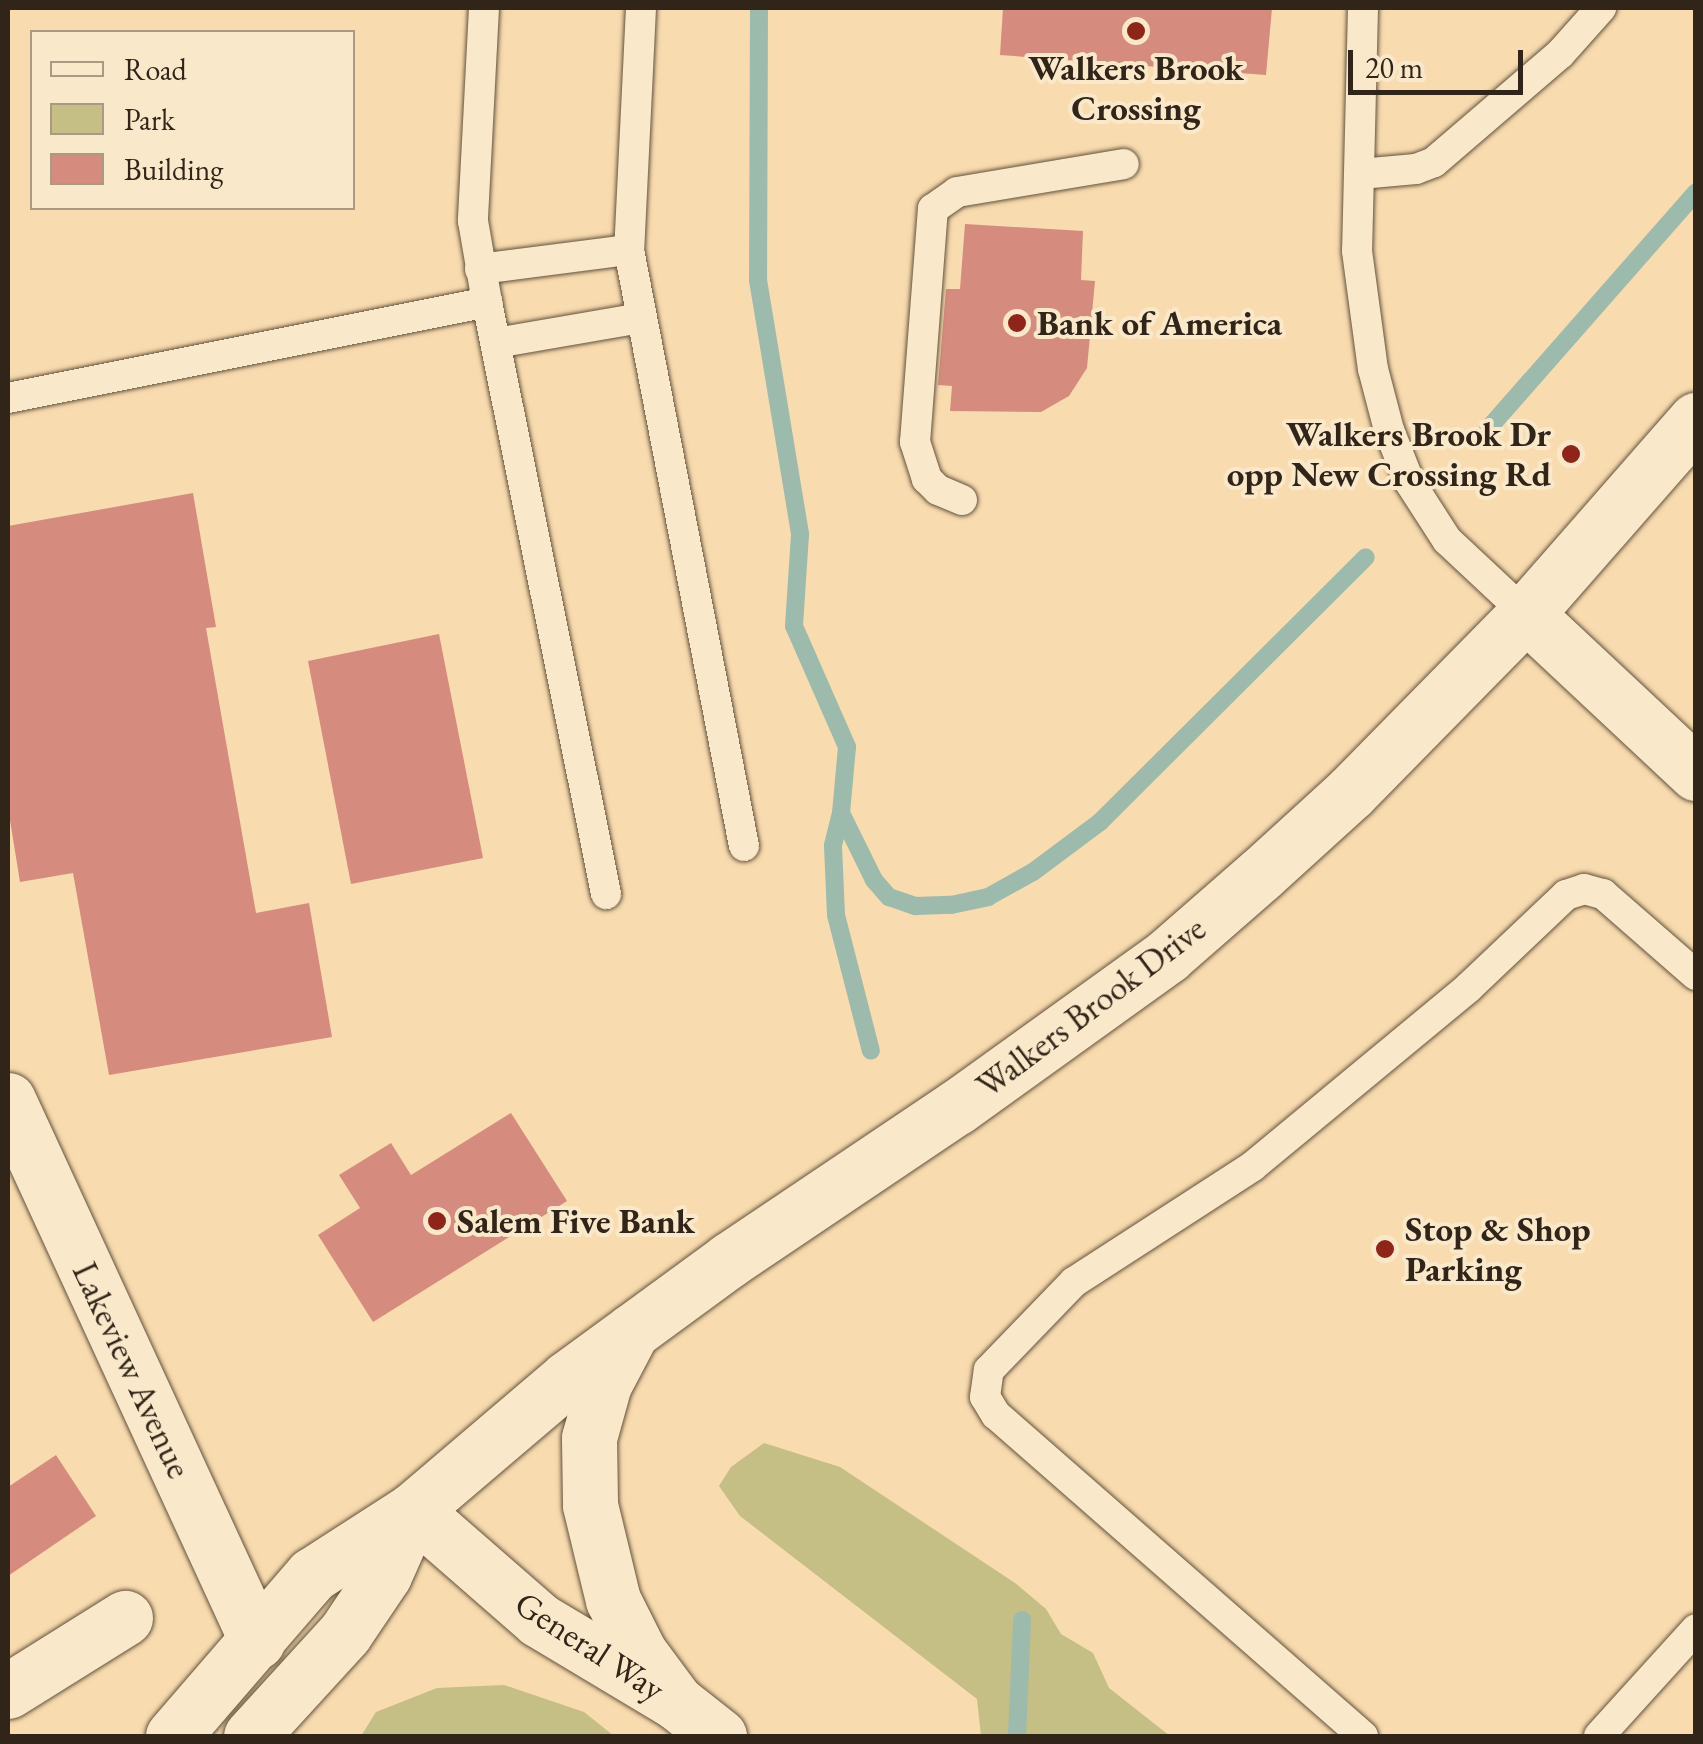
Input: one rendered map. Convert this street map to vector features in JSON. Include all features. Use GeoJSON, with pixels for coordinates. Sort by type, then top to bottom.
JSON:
{"type":"FeatureCollection","features":[{"type":"Feature","properties":{"kind":"street","name":"Walkers Brook Drive"},"geometry":{"type":"LineString","coordinates":[[174,1736],[312,1575],[413,1510],[538,1402],[632,1331],[1166,956],[1351,792],[1526,614],[1696,420]]}},
{"type":"Feature","properties":{"kind":"street"},"geometry":{"type":"LineString","coordinates":[[1526,614],[1696,773]]}},
{"type":"Feature","properties":{"kind":"street","name":"Lakeview Avenue"},"geometry":{"type":"LineString","coordinates":[[8,1100],[257,1640]]}},
{"type":"Feature","properties":{"kind":"street","name":"General Way"},"geometry":{"type":"LineString","coordinates":[[632,1331],[604,1384],[589,1438],[590,1505],[613,1600],[639,1652],[676,1702]]}},
{"type":"Feature","properties":{"kind":"street"},"geometry":{"type":"LineString","coordinates":[[251,1736],[345,1632],[384,1575],[413,1510]]}},
{"type":"Feature","properties":{"kind":"street","name":"General Way"},"geometry":{"type":"LineString","coordinates":[[413,1510],[539,1620],[676,1702],[719,1736]]}},
{"type":"Feature","properties":{"kind":"street"},"geometry":{"type":"LineString","coordinates":[[8,1692],[124,1618]]}},
{"type":"Feature","properties":{"kind":"lane"},"geometry":{"type":"LineString","coordinates":[[484,8],[472,222],[606,894]]}},
{"type":"Feature","properties":{"kind":"lane"},"geometry":{"type":"LineString","coordinates":[[640,8],[629,250],[744,846]]}},
{"type":"Feature","properties":{"kind":"lane"},"geometry":{"type":"LineString","coordinates":[[1363,8],[1357,251],[1373,369],[1389,430],[1409,480],[1447,540],[1526,614]]}},
{"type":"Feature","properties":{"kind":"lane"},"geometry":{"type":"LineString","coordinates":[[1360,174],[1416,170],[1434,162],[1560,54],[1600,8]]}},
{"type":"Feature","properties":{"kind":"lane"},"geometry":{"type":"LineString","coordinates":[[962,500],[932,486],[916,452],[915,396],[933,209],[957,192],[1124,164]]}},
{"type":"Feature","properties":{"kind":"lane"},"geometry":{"type":"LineString","coordinates":[[480,269],[629,250]]}},
{"type":"Feature","properties":{"kind":"lane"},"geometry":{"type":"LineString","coordinates":[[8,398],[487,302]]}},
{"type":"Feature","properties":{"kind":"lane"},"geometry":{"type":"LineString","coordinates":[[496,343],[641,318]]}},
{"type":"Feature","properties":{"kind":"lane"},"geometry":{"type":"LineString","coordinates":[[1363,1736],[996,1415],[985,1397],[989,1370],[1074,1282],[1253,1166],[1468,988],[1566,895],[1584,889],[1603,894],[1696,974]]}},
{"type":"Feature","properties":{"kind":"lane"},"geometry":{"type":"LineString","coordinates":[[1600,1736],[1696,1629]]}},
{"type":"Feature","properties":{"kind":"green space"},"geometry":{"type":"Polygon","coordinates":[[[764,1443],[840,1467],[1015,1583],[1046,1609],[1061,1634],[1093,1653],[1109,1688],[1170,1736],[981,1736],[977,1699],[740,1516],[719,1486],[731,1467],[764,1443]]]}},
{"type":"Feature","properties":{"kind":"green space"},"geometry":{"type":"Polygon","coordinates":[[[504,1685],[584,1712],[614,1736],[361,1736],[376,1712],[437,1688],[504,1685]]]}},
{"type":"Feature","properties":{"kind":"building","name":"Walkers Brook Crossing"},"geometry":{"type":"Polygon","coordinates":[[[1003,8],[1272,8],[1266,75],[1000,55],[1003,8]]]}},
{"type":"Feature","properties":{"kind":"building","name":"Bank of America"},"geometry":{"type":"Polygon","coordinates":[[[965,224],[1083,231],[1081,280],[1095,281],[1087,368],[1069,396],[1041,412],[950,411],[952,386],[938,385],[946,289],[960,289],[965,224]]]}},
{"type":"Feature","properties":{"kind":"building"},"geometry":{"type":"Polygon","coordinates":[[[193,493],[216,627],[206,628],[256,913],[309,903],[332,1037],[109,1075],[73,873],[20,882],[8,808],[8,526],[193,493]]]}},
{"type":"Feature","properties":{"kind":"building"},"geometry":{"type":"Polygon","coordinates":[[[439,634],[483,858],[351,884],[308,661],[439,634]]]}},
{"type":"Feature","properties":{"kind":"building","name":"Salem Five Bank"},"geometry":{"type":"Polygon","coordinates":[[[511,1113],[567,1201],[373,1322],[318,1235],[360,1208],[339,1175],[391,1143],[411,1175],[511,1113]]]}},
{"type":"Feature","properties":{"kind":"building"},"geometry":{"type":"Polygon","coordinates":[[[56,1455],[96,1516],[8,1576],[8,1487],[56,1455]]]}},
{"type":"Feature","properties":{"kind":"waterway"},"geometry":{"type":"LineString","coordinates":[[759,8],[758,280],[800,535],[794,626],[847,747],[841,813],[874,880],[889,897],[915,906],[951,905],[988,897],[1033,872],[1100,822],[1366,557]]}},
{"type":"Feature","properties":{"kind":"waterway"},"geometry":{"type":"LineString","coordinates":[[1488,429],[1696,192]]}},
{"type":"Feature","properties":{"kind":"waterway"},"geometry":{"type":"LineString","coordinates":[[841,813],[833,846],[836,915],[871,1051]]}},
{"type":"Feature","properties":{"kind":"waterway"},"geometry":{"type":"LineString","coordinates":[[1017,1736],[1022,1620]]}},
{"type":"Feature","properties":{"kind":"place","name":"Walkers Brook Crossing"},"geometry":{"type":"Point","coordinates":[1136,31]}},
{"type":"Feature","properties":{"kind":"place","name":"Bank of America"},"geometry":{"type":"Point","coordinates":[1017,323]}},
{"type":"Feature","properties":{"kind":"place","name":"Walkers Brook Dr opp New Crossing Rd"},"geometry":{"type":"Point","coordinates":[1571,454]}},
{"type":"Feature","properties":{"kind":"place","name":"Salem Five Bank"},"geometry":{"type":"Point","coordinates":[437,1221]}},
{"type":"Feature","properties":{"kind":"place","name":"Stop & Shop Parking"},"geometry":{"type":"Point","coordinates":[1385,1249]}}]}
